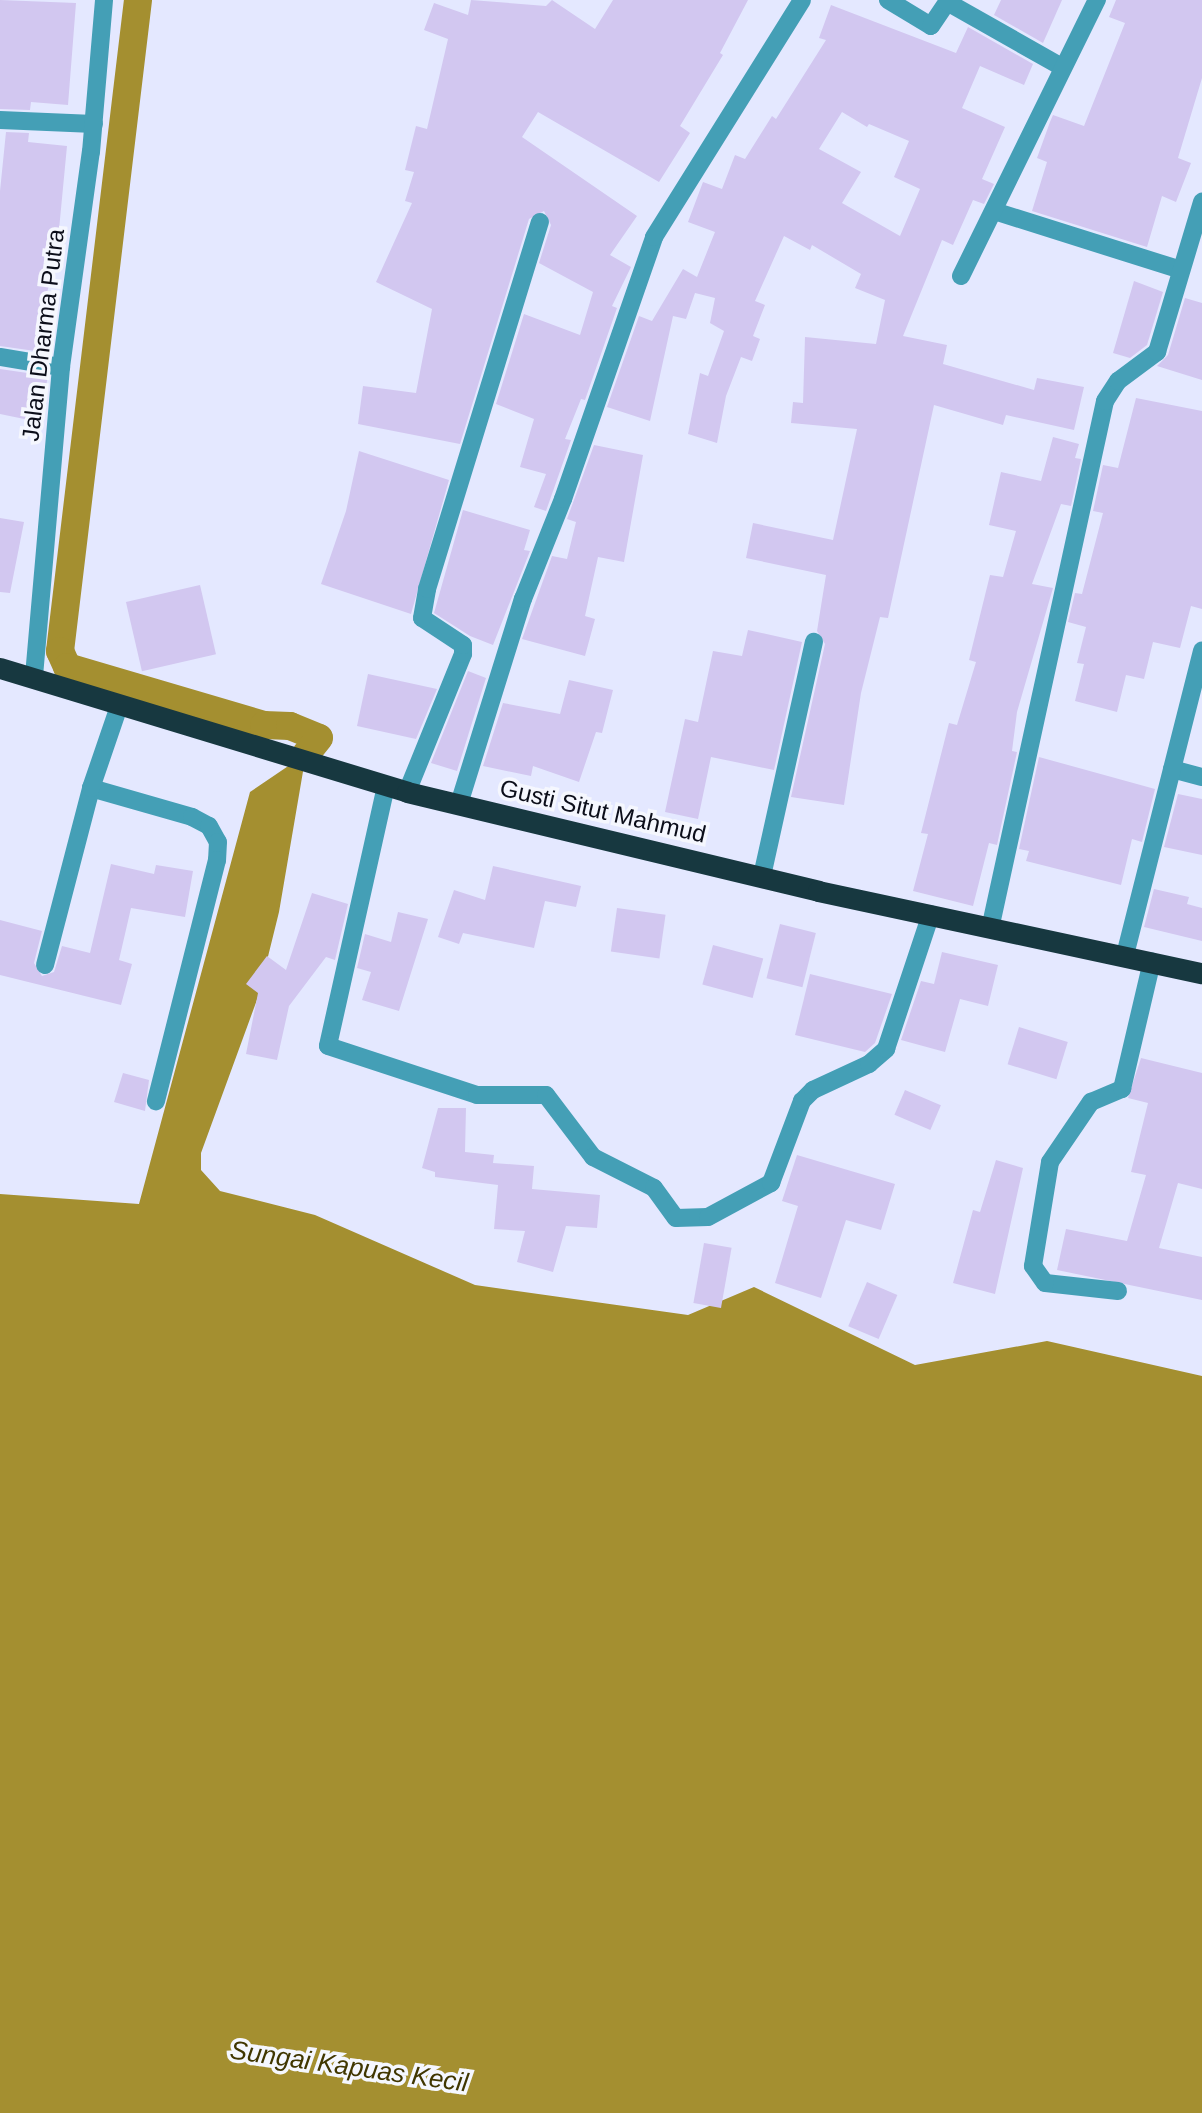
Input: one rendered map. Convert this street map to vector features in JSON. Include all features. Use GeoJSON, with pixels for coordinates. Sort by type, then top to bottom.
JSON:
{"type":"FeatureCollection","features":[{"type":"Feature","properties":{"kind":"highway","name":"Gusti Situt Mahmud"},"geometry":{"type":"LineString","coordinates":[[0,668],[34,676],[119,706],[273,754],[407,792],[990,929],[1202,973]]}},
{"type":"Feature","properties":{"kind":"street","name":"Jalan Dharma Putra"},"geometry":{"type":"LineString","coordinates":[[34,676],[61,367],[94,124],[103,0]]}},
{"type":"Feature","properties":{"kind":"street"},"geometry":{"type":"LineString","coordinates":[[459,804],[523,599],[564,499],[654,237],[802,0]]}},
{"type":"Feature","properties":{"kind":"street"},"geometry":{"type":"LineString","coordinates":[[888,0],[931,26],[947,2],[1062,67]]}},
{"type":"Feature","properties":{"kind":"street"},"geometry":{"type":"LineString","coordinates":[[961,276],[1097,0]]}},
{"type":"Feature","properties":{"kind":"street"},"geometry":{"type":"LineString","coordinates":[[0,120],[94,124]]}},
{"type":"Feature","properties":{"kind":"street"},"geometry":{"type":"LineString","coordinates":[[990,929],[1105,401],[1118,381],[1154,357],[1202,202]]}},
{"type":"Feature","properties":{"kind":"street"},"geometry":{"type":"LineString","coordinates":[[994,211],[1181,270]]}},
{"type":"Feature","properties":{"kind":"street"},"geometry":{"type":"LineString","coordinates":[[407,792],[463,654],[463,645],[422,618],[428,589],[540,222]]}},
{"type":"Feature","properties":{"kind":"street"},"geometry":{"type":"LineString","coordinates":[[0,357],[61,367]]}},
{"type":"Feature","properties":{"kind":"street"},"geometry":{"type":"LineString","coordinates":[[762,876],[814,642]]}},
{"type":"Feature","properties":{"kind":"street"},"geometry":{"type":"LineString","coordinates":[[1125,955],[1202,651]]}},
{"type":"Feature","properties":{"kind":"street"},"geometry":{"type":"LineString","coordinates":[[45,965],[91,788],[119,706]]}},
{"type":"Feature","properties":{"kind":"street"},"geometry":{"type":"LineString","coordinates":[[1172,769],[1202,777]]}},
{"type":"Feature","properties":{"kind":"street"},"geometry":{"type":"LineString","coordinates":[[386,786],[328,1046],[477,1095],[546,1095],[593,1157],[654,1188],[676,1218],[708,1217],[771,1183],[802,1101],[813,1090],[869,1064],[886,1049],[931,914]]}},
{"type":"Feature","properties":{"kind":"street"},"geometry":{"type":"LineString","coordinates":[[91,788],[192,817],[209,826],[218,842],[217,860],[156,1101]]}},
{"type":"Feature","properties":{"kind":"street"},"geometry":{"type":"LineString","coordinates":[[1118,1290],[1045,1283],[1033,1266],[1050,1162],[1091,1102],[1122,1089],[1152,961]]}},
{"type":"Feature","properties":{"kind":"water","name":"Sungai Kapuas Kecil"},"geometry":{"type":"Polygon","coordinates":[[[306,754],[279,912],[258,997],[201,1153],[201,1170],[220,1191],[315,1215],[475,1285],[688,1315],[754,1287],[915,1365],[1047,1341],[1202,1376],[1202,2113],[0,2113],[0,1194],[139,1204],[250,792],[306,754]]]}},
{"type":"Feature","properties":{"kind":"building"},"geometry":{"type":"Polygon","coordinates":[[[0,0],[76,3],[68,105],[31,102],[30,110],[0,109],[0,0]]]}},
{"type":"Feature","properties":{"kind":"building"},"geometry":{"type":"Polygon","coordinates":[[[471,0],[546,6],[552,0],[595,29],[613,0],[748,0],[720,53],[723,55],[680,126],[690,133],[659,182],[538,112],[522,137],[637,216],[610,255],[631,267],[612,306],[617,308],[585,400],[581,399],[565,439],[571,440],[546,511],[534,507],[546,474],[520,467],[534,419],[496,404],[524,314],[580,335],[593,292],[539,263],[551,225],[544,211],[529,219],[460,444],[358,424],[363,386],[416,393],[432,309],[376,282],[412,203],[405,201],[414,172],[405,170],[416,126],[427,129],[448,39],[424,30],[434,3],[468,15],[471,0]]]}},
{"type":"Feature","properties":{"kind":"building"},"geometry":{"type":"Polygon","coordinates":[[[1001,0],[1062,0],[1043,43],[994,15],[1001,0]]]}},
{"type":"Feature","properties":{"kind":"building"},"geometry":{"type":"Polygon","coordinates":[[[1116,0],[1202,0],[1202,78],[1178,158],[1191,163],[1176,202],[1162,196],[1147,247],[1032,211],[1047,162],[1037,158],[1053,115],[1084,126],[1125,23],[1109,17],[1116,0]]]}},
{"type":"Feature","properties":{"kind":"building"},"geometry":{"type":"Polygon","coordinates":[[[831,5],[956,53],[968,27],[1033,64],[1024,85],[980,66],[962,108],[1005,127],[982,179],[994,184],[984,204],[973,200],[953,245],[942,240],[903,336],[947,345],[943,364],[1034,390],[1037,378],[1084,387],[1074,430],[1006,415],[1003,425],[934,405],[888,618],[880,617],[861,693],[844,805],[791,797],[825,644],[817,631],[826,575],[746,558],[753,523],[833,540],[857,429],[791,423],[793,402],[803,403],[805,337],[876,344],[885,300],[855,288],[861,274],[812,245],[810,250],[784,236],[755,301],[765,305],[753,336],[760,339],[752,361],[741,357],[726,396],[717,443],[688,434],[700,373],[708,376],[724,331],[710,323],[715,298],[695,293],[686,319],[673,316],[650,421],[607,407],[639,316],[652,321],[683,269],[697,277],[715,232],[688,222],[703,182],[722,189],[735,155],[745,159],[772,116],[776,119],[826,40],[819,38],[831,5]],[[842,112],[819,149],[861,172],[842,203],[900,236],[920,189],[894,177],[909,141],[869,124],[867,127],[842,112]]]}},
{"type":"Feature","properties":{"kind":"building"},"geometry":{"type":"Polygon","coordinates":[[[6,132],[29,133],[28,142],[67,146],[56,261],[42,310],[51,311],[42,352],[0,346],[0,191],[6,132]]]}},
{"type":"Feature","properties":{"kind":"building"},"geometry":{"type":"Polygon","coordinates":[[[1134,281],[1163,292],[1147,345],[1130,358],[1113,353],[1134,281]]]}},
{"type":"Feature","properties":{"kind":"building"},"geometry":{"type":"Polygon","coordinates":[[[1185,298],[1202,303],[1202,380],[1157,366],[1168,355],[1185,298]]]}},
{"type":"Feature","properties":{"kind":"building"},"geometry":{"type":"Polygon","coordinates":[[[0,369],[48,376],[39,422],[0,414],[0,369]]]}},
{"type":"Feature","properties":{"kind":"building"},"geometry":{"type":"Polygon","coordinates":[[[1136,398],[1202,411],[1202,609],[1191,606],[1180,648],[1153,642],[1144,679],[1126,675],[1117,712],[1075,701],[1084,664],[1077,663],[1086,627],[1068,622],[1075,593],[1082,594],[1103,513],[1093,511],[1103,465],[1118,468],[1136,398]]]}},
{"type":"Feature","properties":{"kind":"building"},"geometry":{"type":"Polygon","coordinates":[[[1053,437],[1079,444],[1075,458],[1081,459],[1071,506],[1061,504],[1032,584],[1053,588],[1017,712],[1012,751],[1017,752],[997,845],[989,843],[973,906],[913,891],[928,834],[921,833],[949,723],[957,725],[976,662],[969,660],[990,575],[1003,577],[1016,531],[989,525],[1001,472],[1041,481],[1053,437]]]}},
{"type":"Feature","properties":{"kind":"building"},"geometry":{"type":"Polygon","coordinates":[[[594,445],[643,455],[624,562],[598,557],[585,616],[595,619],[585,656],[522,639],[552,556],[567,559],[576,522],[567,519],[594,445]]]}},
{"type":"Feature","properties":{"kind":"building"},"geometry":{"type":"Polygon","coordinates":[[[359,451],[449,480],[411,614],[321,584],[346,511],[359,451]]]}},
{"type":"Feature","properties":{"kind":"building"},"geometry":{"type":"Polygon","coordinates":[[[463,510],[530,530],[524,550],[530,551],[493,645],[470,636],[434,613],[463,510]]]}},
{"type":"Feature","properties":{"kind":"building"},"geometry":{"type":"Polygon","coordinates":[[[0,518],[24,522],[10,593],[0,592],[0,518]]]}},
{"type":"Feature","properties":{"kind":"building"},"geometry":{"type":"Polygon","coordinates":[[[200,585],[216,654],[142,671],[126,602],[200,585]]]}},
{"type":"Feature","properties":{"kind":"building"},"geometry":{"type":"Polygon","coordinates":[[[748,630],[802,642],[774,770],[711,757],[698,819],[665,812],[685,719],[698,722],[713,651],[742,656],[748,630]]]}},
{"type":"Feature","properties":{"kind":"building"},"geometry":{"type":"Polygon","coordinates":[[[468,671],[486,678],[457,771],[431,763],[468,671]]]}},
{"type":"Feature","properties":{"kind":"building"},"geometry":{"type":"Polygon","coordinates":[[[368,674],[437,689],[416,739],[357,726],[368,674]]]}},
{"type":"Feature","properties":{"kind":"building"},"geometry":{"type":"Polygon","coordinates":[[[569,680],[613,690],[602,733],[596,732],[579,782],[533,766],[531,776],[483,766],[503,703],[560,714],[569,680]]]}},
{"type":"Feature","properties":{"kind":"building"},"geometry":{"type":"Polygon","coordinates":[[[1039,757],[1155,789],[1142,842],[1132,839],[1121,885],[1026,861],[1029,851],[1019,849],[1039,757]]]}},
{"type":"Feature","properties":{"kind":"building"},"geometry":{"type":"Polygon","coordinates":[[[1178,794],[1202,799],[1202,855],[1164,847],[1178,794]]]}},
{"type":"Feature","properties":{"kind":"building"},"geometry":{"type":"Polygon","coordinates":[[[111,864],[154,874],[156,865],[193,871],[185,917],[131,908],[119,960],[132,964],[121,1005],[0,975],[0,920],[42,931],[34,963],[42,976],[54,972],[62,946],[90,953],[111,864]]]}},
{"type":"Feature","properties":{"kind":"building"},"geometry":{"type":"Polygon","coordinates":[[[493,866],[581,886],[576,907],[545,901],[534,948],[463,933],[459,944],[438,937],[454,890],[485,900],[493,866]]]}},
{"type":"Feature","properties":{"kind":"building"},"geometry":{"type":"Polygon","coordinates":[[[1154,889],[1189,897],[1187,904],[1202,908],[1202,941],[1144,927],[1154,889]]]}},
{"type":"Feature","properties":{"kind":"building"},"geometry":{"type":"Polygon","coordinates":[[[312,893],[348,904],[335,960],[326,957],[289,1006],[277,1060],[246,1054],[258,993],[246,984],[267,956],[286,970],[312,893]]]}},
{"type":"Feature","properties":{"kind":"building"},"geometry":{"type":"Polygon","coordinates":[[[617,908],[666,915],[659,958],[611,952],[617,908]]]}},
{"type":"Feature","properties":{"kind":"building"},"geometry":{"type":"Polygon","coordinates":[[[398,912],[428,919],[399,1011],[362,1000],[371,972],[357,968],[365,934],[391,942],[398,912]]]}},
{"type":"Feature","properties":{"kind":"building"},"geometry":{"type":"Polygon","coordinates":[[[780,924],[816,933],[802,987],[766,978],[780,924]]]}},
{"type":"Feature","properties":{"kind":"building"},"geometry":{"type":"Polygon","coordinates":[[[713,945],[763,958],[753,998],[702,985],[713,945]]]}},
{"type":"Feature","properties":{"kind":"building"},"geometry":{"type":"Polygon","coordinates":[[[942,952],[998,965],[988,1006],[960,999],[945,1052],[901,1040],[921,981],[934,984],[942,952]]]}},
{"type":"Feature","properties":{"kind":"building"},"geometry":{"type":"Polygon","coordinates":[[[810,974],[892,994],[875,1043],[865,1052],[795,1035],[810,974]]]}},
{"type":"Feature","properties":{"kind":"building"},"geometry":{"type":"Polygon","coordinates":[[[1019,1027],[1068,1042],[1056,1079],[1008,1064],[1019,1027]]]}},
{"type":"Feature","properties":{"kind":"building"},"geometry":{"type":"Polygon","coordinates":[[[1141,1058],[1202,1073],[1202,1189],[1178,1183],[1159,1248],[1202,1257],[1202,1300],[1057,1270],[1066,1229],[1127,1241],[1146,1175],[1131,1172],[1148,1103],[1128,1098],[1141,1058]]]}},
{"type":"Feature","properties":{"kind":"building"},"geometry":{"type":"Polygon","coordinates":[[[123,1073],[149,1080],[145,1111],[114,1102],[123,1073]]]}},
{"type":"Feature","properties":{"kind":"building"},"geometry":{"type":"Polygon","coordinates":[[[905,1090],[941,1105],[930,1130],[894,1115],[905,1090]]]}},
{"type":"Feature","properties":{"kind":"building"},"geometry":{"type":"Polygon","coordinates":[[[438,1108],[466,1108],[465,1152],[494,1155],[493,1163],[534,1166],[532,1189],[600,1195],[597,1228],[566,1226],[553,1272],[517,1262],[525,1231],[494,1229],[498,1185],[435,1177],[435,1172],[422,1168],[438,1108]]]}},
{"type":"Feature","properties":{"kind":"building"},"geometry":{"type":"Polygon","coordinates":[[[797,1155],[895,1184],[881,1230],[846,1220],[821,1298],[775,1283],[798,1206],[782,1201],[797,1155]]]}},
{"type":"Feature","properties":{"kind":"building"},"geometry":{"type":"Polygon","coordinates":[[[996,1160],[1023,1168],[995,1294],[953,1283],[973,1210],[980,1212],[996,1160]]]}},
{"type":"Feature","properties":{"kind":"building"},"geometry":{"type":"Polygon","coordinates":[[[704,1243],[732,1248],[721,1308],[693,1303],[704,1243]]]}},
{"type":"Feature","properties":{"kind":"building"},"geometry":{"type":"Polygon","coordinates":[[[867,1282],[897,1295],[879,1339],[848,1326],[867,1282]]]}},
{"type":"Feature","properties":{"kind":"waterway"},"geometry":{"type":"LineString","coordinates":[[138,0],[60,651],[67,667],[264,725],[290,726],[319,738],[306,754]]}}]}
